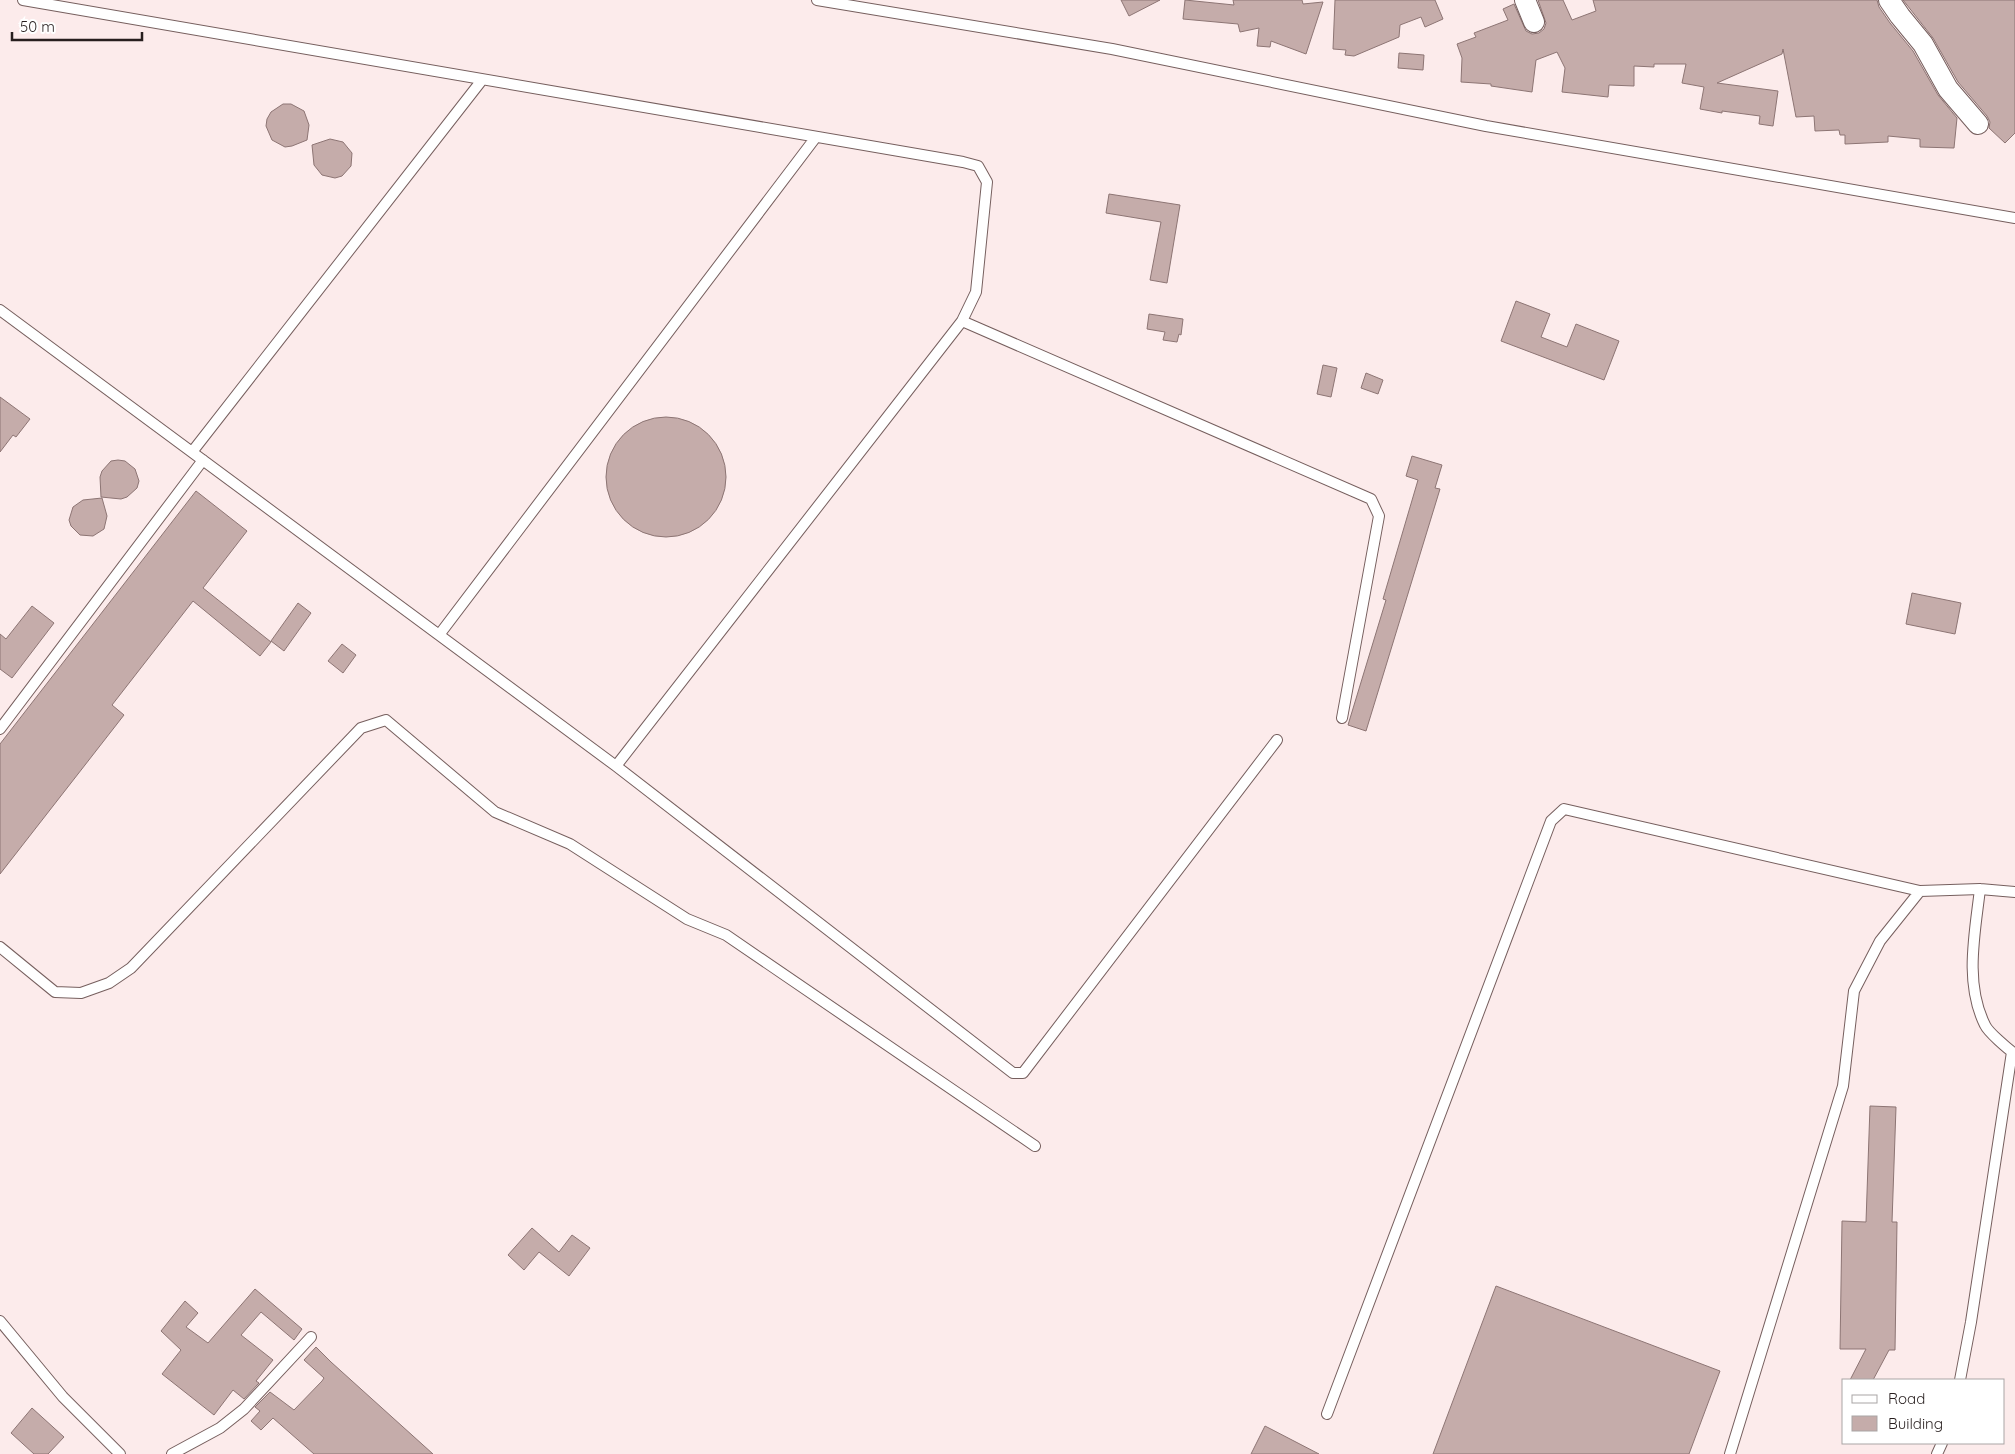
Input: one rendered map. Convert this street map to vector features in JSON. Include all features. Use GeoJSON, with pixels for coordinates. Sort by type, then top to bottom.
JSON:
{"type":"FeatureCollection","features":[{"type":"Feature","properties":{"kind":"street"},"geometry":{"type":"LineString","coordinates":[[1525,0],[1534,22]]}},
{"type":"Feature","properties":{"kind":"street"},"geometry":{"type":"LineString","coordinates":[[1889,0],[1923,44],[1948,89],[1978,124]]}},
{"type":"Feature","properties":{"kind":"lane"},"geometry":{"type":"LineString","coordinates":[[23,0],[978,166],[987,182],[976,292],[962,321],[616,766]]}},
{"type":"Feature","properties":{"kind":"lane"},"geometry":{"type":"LineString","coordinates":[[817,0],[1112,49],[1486,126],[2015,218]]}},
{"type":"Feature","properties":{"kind":"lane"},"geometry":{"type":"LineString","coordinates":[[192,452],[482,80]]}},
{"type":"Feature","properties":{"kind":"lane"},"geometry":{"type":"LineString","coordinates":[[439,635],[816,137]]}},
{"type":"Feature","properties":{"kind":"lane"},"geometry":{"type":"LineString","coordinates":[[0,310],[616,766],[1013,1073],[1023,1073],[1277,740]]}},
{"type":"Feature","properties":{"kind":"lane"},"geometry":{"type":"LineString","coordinates":[[962,321],[1371,499],[1379,516],[1342,718]]}},
{"type":"Feature","properties":{"kind":"lane"},"geometry":{"type":"LineString","coordinates":[[0,729],[203,460]]}},
{"type":"Feature","properties":{"kind":"lane"},"geometry":{"type":"LineString","coordinates":[[0,947],[55,992],[80,993],[109,983],[131,968],[361,728],[386,720],[494,812],[570,844],[687,919],[726,935],[1035,1146]]}},
{"type":"Feature","properties":{"kind":"lane"},"geometry":{"type":"LineString","coordinates":[[1327,1414],[1551,820],[1564,809],[1920,891],[1980,889],[2015,892]]}},
{"type":"Feature","properties":{"kind":"lane"},"geometry":{"type":"LineString","coordinates":[[1960,1379],[2014,1053],[1985,1026],[1974,991],[1972,958],[1980,889]]}},
{"type":"Feature","properties":{"kind":"lane"},"geometry":{"type":"LineString","coordinates":[[1730,1454],[1843,1086],[1854,990],[1880,941],[1920,891]]}},
{"type":"Feature","properties":{"kind":"lane"},"geometry":{"type":"LineString","coordinates":[[0,1321],[63,1397],[120,1454]]}},
{"type":"Feature","properties":{"kind":"lane"},"geometry":{"type":"LineString","coordinates":[[172,1454],[220,1428],[244,1409],[311,1337]]}},
{"type":"Feature","properties":{"kind":"building"},"geometry":{"type":"Polygon","coordinates":[[[1121,0],[1160,0],[1129,16],[1121,0]]]}},
{"type":"Feature","properties":{"kind":"building"},"geometry":{"type":"Polygon","coordinates":[[[1185,0],[1234,5],[1233,0],[1302,0],[1303,4],[1323,2],[1306,54],[1271,41],[1270,47],[1257,46],[1259,28],[1240,32],[1238,24],[1183,19],[1185,0]]]}},
{"type":"Feature","properties":{"kind":"building"},"geometry":{"type":"Polygon","coordinates":[[[1335,0],[1435,0],[1443,19],[1425,27],[1421,17],[1400,25],[1399,37],[1354,56],[1345,55],[1346,50],[1333,49],[1335,0]]]}},
{"type":"Feature","properties":{"kind":"building"},"geometry":{"type":"Polygon","coordinates":[[[1538,0],[1563,0],[1572,20],[1596,11],[1593,0],[1877,0],[1879,7],[1890,23],[1913,51],[1938,95],[1957,118],[1954,148],[1920,147],[1920,139],[1888,136],[1888,142],[1845,144],[1845,135],[1840,135],[1839,130],[1815,131],[1814,116],[1796,117],[1783,49],[1782,54],[1717,83],[1778,91],[1773,126],[1759,124],[1760,116],[1700,109],[1704,87],[1682,83],[1686,64],[1654,64],[1654,67],[1634,66],[1634,86],[1609,85],[1608,97],[1562,92],[1565,68],[1557,52],[1536,60],[1532,92],[1491,86],[1491,84],[1461,82],[1462,58],[1457,44],[1476,37],[1474,33],[1508,20],[1503,9],[1514,4],[1526,31],[1532,34],[1539,33],[1544,29],[1546,23],[1538,0]]]}},
{"type":"Feature","properties":{"kind":"building"},"geometry":{"type":"Polygon","coordinates":[[[1903,0],[2015,0],[2015,133],[2005,143],[1989,128],[1990,122],[1987,116],[1958,82],[1933,38],[1903,0]]]}},
{"type":"Feature","properties":{"kind":"building"},"geometry":{"type":"Polygon","coordinates":[[[1399,53],[1424,55],[1423,70],[1398,68],[1399,53]]]}},
{"type":"Feature","properties":{"kind":"building"},"geometry":{"type":"Polygon","coordinates":[[[283,104],[291,104],[304,111],[309,125],[307,140],[285,147],[272,140],[266,126],[267,119],[271,112],[283,104]]]}},
{"type":"Feature","properties":{"kind":"building"},"geometry":{"type":"Polygon","coordinates":[[[330,139],[343,142],[352,153],[351,166],[342,176],[335,178],[322,175],[314,165],[312,145],[330,139]]]}},
{"type":"Feature","properties":{"kind":"building"},"geometry":{"type":"Polygon","coordinates":[[[1109,194],[1180,205],[1167,283],[1150,280],[1161,222],[1106,213],[1109,194]]]}},
{"type":"Feature","properties":{"kind":"building"},"geometry":{"type":"Polygon","coordinates":[[[1516,301],[1550,314],[1541,337],[1567,347],[1576,324],[1619,341],[1604,380],[1501,341],[1516,301]]]}},
{"type":"Feature","properties":{"kind":"building"},"geometry":{"type":"Polygon","coordinates":[[[1149,314],[1183,319],[1181,335],[1179,334],[1177,342],[1163,340],[1165,332],[1147,329],[1149,314]]]}},
{"type":"Feature","properties":{"kind":"building"},"geometry":{"type":"Polygon","coordinates":[[[1323,365],[1337,368],[1331,397],[1317,394],[1323,365]]]}},
{"type":"Feature","properties":{"kind":"building"},"geometry":{"type":"Polygon","coordinates":[[[1366,373],[1383,380],[1378,394],[1361,388],[1366,373]]]}},
{"type":"Feature","properties":{"kind":"building"},"geometry":{"type":"Polygon","coordinates":[[[0,397],[30,419],[16,437],[13,435],[0,452],[0,397]]]}},
{"type":"Feature","properties":{"kind":"building"},"geometry":{"type":"Polygon","coordinates":[[[666,417],[678,418],[689,422],[699,427],[708,435],[716,444],[721,454],[725,465],[725,489],[721,500],[716,510],[708,519],[699,527],[689,532],[678,536],[666,537],[654,536],[643,532],[633,527],[624,519],[616,510],[611,500],[607,489],[606,477],[607,465],[611,454],[616,444],[624,435],[633,427],[643,422],[654,418],[666,417]]]}},
{"type":"Feature","properties":{"kind":"building"},"geometry":{"type":"Polygon","coordinates":[[[1412,456],[1442,465],[1435,488],[1440,489],[1366,731],[1348,725],[1386,600],[1383,599],[1418,480],[1406,476],[1412,456]]]}},
{"type":"Feature","properties":{"kind":"building"},"geometry":{"type":"Polygon","coordinates":[[[111,461],[125,461],[135,469],[139,481],[137,488],[127,497],[121,499],[101,497],[100,477],[102,471],[111,461]]]}},
{"type":"Feature","properties":{"kind":"building"},"geometry":{"type":"Polygon","coordinates":[[[196,491],[247,531],[203,588],[271,642],[260,656],[193,601],[112,705],[124,715],[0,874],[0,744],[196,491]]]}},
{"type":"Feature","properties":{"kind":"building"},"geometry":{"type":"Polygon","coordinates":[[[102,498],[107,516],[104,529],[93,536],[80,535],[71,526],[69,520],[73,507],[83,500],[102,498]]]}},
{"type":"Feature","properties":{"kind":"building"},"geometry":{"type":"Polygon","coordinates":[[[1912,593],[1961,603],[1955,634],[1906,624],[1912,593]]]}},
{"type":"Feature","properties":{"kind":"building"},"geometry":{"type":"Polygon","coordinates":[[[298,603],[311,613],[284,651],[271,641],[298,603]]]}},
{"type":"Feature","properties":{"kind":"building"},"geometry":{"type":"Polygon","coordinates":[[[32,606],[54,623],[12,678],[0,669],[0,634],[6,639],[32,606]]]}},
{"type":"Feature","properties":{"kind":"building"},"geometry":{"type":"Polygon","coordinates":[[[342,644],[356,655],[343,673],[328,661],[342,644]]]}},
{"type":"Feature","properties":{"kind":"building"},"geometry":{"type":"Polygon","coordinates":[[[1870,1106],[1896,1107],[1892,1222],[1897,1222],[1895,1350],[1889,1350],[1874,1379],[1851,1379],[1866,1349],[1840,1349],[1842,1221],[1866,1222],[1870,1106]]]}},
{"type":"Feature","properties":{"kind":"building"},"geometry":{"type":"Polygon","coordinates":[[[532,1228],[559,1252],[572,1235],[590,1248],[569,1276],[539,1252],[524,1270],[508,1255],[532,1228]]]}},
{"type":"Feature","properties":{"kind":"building"},"geometry":{"type":"Polygon","coordinates":[[[1496,1286],[1720,1371],[1689,1454],[1433,1454],[1496,1286]]]}},
{"type":"Feature","properties":{"kind":"building"},"geometry":{"type":"Polygon","coordinates":[[[255,1289],[302,1329],[294,1340],[261,1312],[241,1335],[273,1360],[256,1381],[259,1383],[244,1399],[233,1390],[214,1415],[162,1374],[181,1350],[161,1331],[185,1301],[198,1313],[186,1327],[208,1343],[255,1289]]]}},
{"type":"Feature","properties":{"kind":"building"},"geometry":{"type":"Polygon","coordinates":[[[316,1347],[433,1454],[314,1454],[273,1418],[261,1430],[251,1421],[260,1411],[255,1407],[270,1392],[294,1410],[322,1381],[324,1378],[304,1360],[316,1347]]]}},
{"type":"Feature","properties":{"kind":"building"},"geometry":{"type":"Polygon","coordinates":[[[32,1408],[64,1437],[48,1454],[34,1454],[11,1433],[32,1408]]]}},
{"type":"Feature","properties":{"kind":"building"},"geometry":{"type":"Polygon","coordinates":[[[1265,1426],[1319,1454],[1251,1454],[1265,1426]]]}}]}
